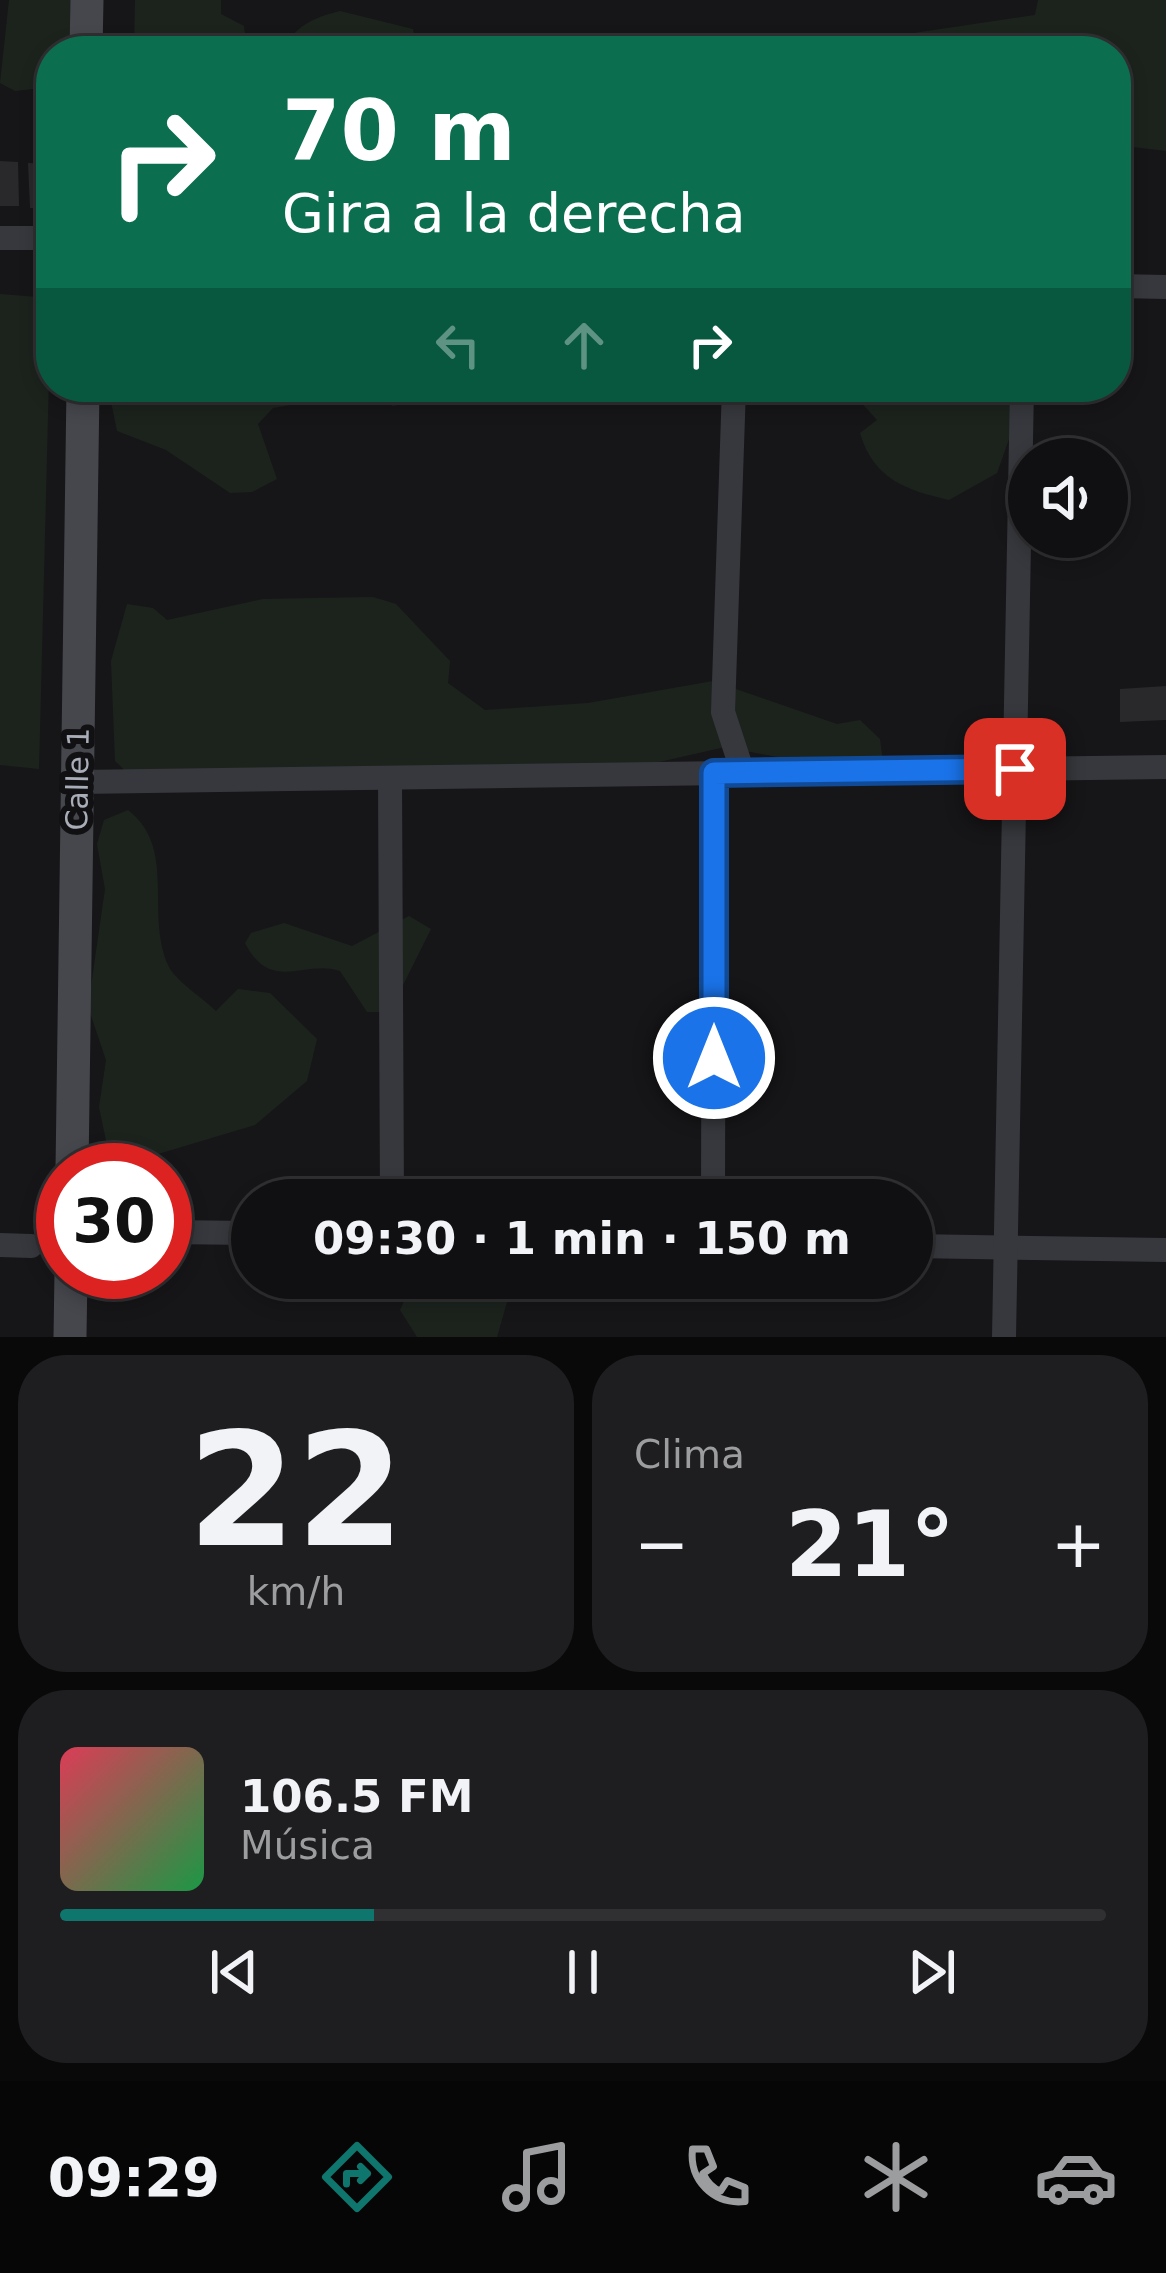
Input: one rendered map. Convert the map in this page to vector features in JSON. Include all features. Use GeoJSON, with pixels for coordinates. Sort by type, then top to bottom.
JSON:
{"type":"FeatureCollection","features":[{"type":"Feature","properties":{"kind":"street"},"geometry":{"type":"LineString","coordinates":[[86,36],[87,0]]}},
{"type":"Feature","properties":{"kind":"street"},"geometry":{"type":"LineString","coordinates":[[0,238],[36,238]]}},
{"type":"Feature","properties":{"kind":"street"},"geometry":{"type":"LineString","coordinates":[[1131,286],[1166,287]]}},
{"type":"Feature","properties":{"kind":"street","name":"Calle 1"},"geometry":{"type":"LineString","coordinates":[[72,1143],[83,402]]}},
{"type":"Feature","properties":{"kind":"street"},"geometry":{"type":"LineString","coordinates":[[733,402],[723,712],[742,772]]}},
{"type":"Feature","properties":{"kind":"street"},"geometry":{"type":"LineString","coordinates":[[1004,1337],[1022,402]]}},
{"type":"Feature","properties":{"kind":"street"},"geometry":{"type":"LineString","coordinates":[[77,782],[1166,767]]}},
{"type":"Feature","properties":{"kind":"street"},"geometry":{"type":"LineString","coordinates":[[713,1179],[714,773]]}},
{"type":"Feature","properties":{"kind":"street"},"geometry":{"type":"LineString","coordinates":[[390,778],[392,1179]]}},
{"type":"Feature","properties":{"kind":"street"},"geometry":{"type":"LineString","coordinates":[[192,1232],[231,1233]]}},
{"type":"Feature","properties":{"kind":"street"},"geometry":{"type":"LineString","coordinates":[[0,1245],[31,1246]]}},
{"type":"Feature","properties":{"kind":"street"},"geometry":{"type":"LineString","coordinates":[[933,1246],[1166,1250]]}},
{"type":"Feature","properties":{"kind":"street"},"geometry":{"type":"LineString","coordinates":[[70,1337],[71,1299]]}},
{"type":"Feature","properties":{"kind":"shaded area"},"geometry":{"type":"Polygon","coordinates":[[[9,0],[84,0],[82,36],[36,36],[36,89],[15,91],[0,83],[9,0]]]}},
{"type":"Feature","properties":{"kind":"shaded area"},"geometry":{"type":"Polygon","coordinates":[[[135,0],[221,0],[221,14],[244,26],[245,36],[134,36],[135,0]]]}},
{"type":"Feature","properties":{"kind":"shaded area"},"geometry":{"type":"Polygon","coordinates":[[[1038,0],[1166,0],[1166,151],[1131,147],[1131,36],[893,36],[1035,15],[1038,0]]]}},
{"type":"Feature","properties":{"kind":"shaded area"},"geometry":{"type":"Polygon","coordinates":[[[340,11],[413,29],[414,36],[292,36],[322,16],[340,11]]]}},
{"type":"Feature","properties":{"kind":"shaded area"},"geometry":{"type":"Polygon","coordinates":[[[0,294],[36,297],[36,402],[48,402],[39,769],[0,765],[0,294]]]}},
{"type":"Feature","properties":{"kind":"shaded area"},"geometry":{"type":"Polygon","coordinates":[[[111,402],[298,402],[273,408],[258,424],[277,479],[252,492],[230,493],[166,450],[117,431],[111,402]]]}},
{"type":"Feature","properties":{"kind":"shaded area"},"geometry":{"type":"Polygon","coordinates":[[[861,402],[1025,402],[997,473],[949,500],[893,480],[873,461],[860,433],[877,420],[861,402]]]}},
{"type":"Feature","properties":{"kind":"shaded area"},"geometry":{"type":"Polygon","coordinates":[[[373,597],[396,604],[450,661],[448,683],[485,710],[588,703],[713,681],[837,724],[860,720],[880,739],[883,763],[824,766],[725,747],[611,773],[136,781],[115,761],[111,661],[127,604],[153,608],[167,620],[263,599],[373,597]]]}},
{"type":"Feature","properties":{"kind":"shaded area"},"geometry":{"type":"Polygon","coordinates":[[[128,810],[152,844],[162,947],[169,967],[184,984],[216,1011],[238,989],[270,993],[317,1039],[307,1081],[255,1125],[192,1144],[107,1143],[99,1107],[106,1060],[88,1007],[105,889],[97,844],[104,820],[128,810]]]}},
{"type":"Feature","properties":{"kind":"shaded area"},"geometry":{"type":"Polygon","coordinates":[[[409,916],[431,929],[403,985],[380,1012],[367,1012],[340,971],[277,971],[255,958],[245,943],[251,933],[284,923],[352,946],[409,916]]]}},
{"type":"Feature","properties":{"kind":"shaded area"},"geometry":{"type":"Polygon","coordinates":[[[405,1299],[508,1299],[497,1337],[417,1337],[400,1310],[405,1299]]]}},
{"type":"Feature","properties":{"kind":"building"},"geometry":{"type":"Polygon","coordinates":[[[0,161],[18,162],[19,206],[0,206],[0,161]]]}},
{"type":"Feature","properties":{"kind":"building"},"geometry":{"type":"Polygon","coordinates":[[[28,163],[36,163],[36,208],[30,208],[28,163]]]}},
{"type":"Feature","properties":{"kind":"building"},"geometry":{"type":"Polygon","coordinates":[[[1166,686],[1166,720],[1120,722],[1120,689],[1166,686]]]}},
{"type":"Feature","properties":{"kind":"route"},"geometry":{"type":"LineString","coordinates":[[714,1058],[714,773],[1015,769]]}}]}
